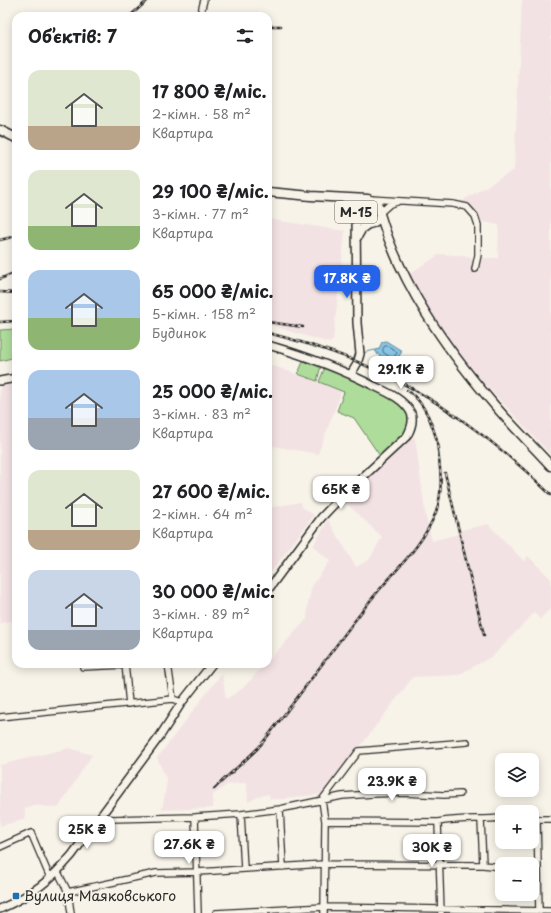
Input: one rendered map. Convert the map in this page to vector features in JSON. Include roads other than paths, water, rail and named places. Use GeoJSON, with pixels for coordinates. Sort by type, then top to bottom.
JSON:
{"type":"FeatureCollection","features":[{"type":"Feature","properties":{"kind":"highway"},"geometry":{"type":"LineString","coordinates":[[0,130],[12,136]]}},
{"type":"Feature","properties":{"kind":"highway","name":"М-15"},"geometry":{"type":"LineString","coordinates":[[272,192],[336,198],[369,199],[378,205],[388,238],[400,267],[420,306],[444,341],[491,402],[551,466]]}},
{"type":"Feature","properties":{"kind":"highway","name":"М-15"},"geometry":{"type":"LineString","coordinates":[[336,198],[348,202],[356,213],[358,219],[362,222],[380,228],[388,238]]}},
{"type":"Feature","properties":{"kind":"highway","name":"М-15"},"geometry":{"type":"LineString","coordinates":[[356,213],[356,207],[359,203],[369,199]]}},
{"type":"Feature","properties":{"kind":"highway","name":"М-15"},"geometry":{"type":"LineString","coordinates":[[370,224],[377,220],[381,213]]}},
{"type":"Feature","properties":{"kind":"main road"},"geometry":{"type":"LineString","coordinates":[[351,374],[357,364],[360,354],[357,323],[356,213]]}},
{"type":"Feature","properties":{"kind":"main road"},"geometry":{"type":"LineString","coordinates":[[356,242],[359,233],[370,224]]}},
{"type":"Feature","properties":{"kind":"main road"},"geometry":{"type":"LineString","coordinates":[[272,346],[305,356],[351,374],[387,392],[405,405],[411,413],[412,419],[411,430],[407,436],[339,499],[321,518],[272,585]]}},
{"type":"Feature","properties":{"kind":"main road"},"geometry":{"type":"LineString","coordinates":[[0,381],[12,379]]}},
{"type":"Feature","properties":{"kind":"main road"},"geometry":{"type":"LineString","coordinates":[[0,909],[34,891],[55,875],[101,816],[160,736],[182,702],[209,668]]}},
{"type":"Feature","properties":{"kind":"street"},"geometry":{"type":"LineString","coordinates":[[201,12],[204,0]]}},
{"type":"Feature","properties":{"kind":"street"},"geometry":{"type":"LineString","coordinates":[[369,199],[453,204],[467,207],[475,216],[478,225],[478,255],[475,269]]}},
{"type":"Feature","properties":{"kind":"street"},"geometry":{"type":"LineString","coordinates":[[381,213],[390,204],[402,201]]}},
{"type":"Feature","properties":{"kind":"street"},"geometry":{"type":"LineString","coordinates":[[125,668],[129,704]]}},
{"type":"Feature","properties":{"kind":"street"},"geometry":{"type":"LineString","coordinates":[[169,668],[173,700]]}},
{"type":"Feature","properties":{"kind":"street"},"geometry":{"type":"LineString","coordinates":[[0,717],[173,700],[182,702]]}},
{"type":"Feature","properties":{"kind":"street"},"geometry":{"type":"LineString","coordinates":[[324,910],[325,821],[322,800],[359,751],[467,742]]}},
{"type":"Feature","properties":{"kind":"street"},"geometry":{"type":"LineString","coordinates":[[101,816],[110,819],[195,817],[241,814],[280,809],[342,796],[405,793],[444,795],[460,794]]}},
{"type":"Feature","properties":{"kind":"street"},"geometry":{"type":"LineString","coordinates":[[280,809],[283,867]]}},
{"type":"Feature","properties":{"kind":"street"},"geometry":{"type":"LineString","coordinates":[[241,814],[244,869]]}},
{"type":"Feature","properties":{"kind":"street"},"geometry":{"type":"LineString","coordinates":[[195,817],[198,872],[198,913]]}},
{"type":"Feature","properties":{"kind":"street"},"geometry":{"type":"LineString","coordinates":[[325,821],[438,822],[455,819],[473,818],[482,820],[495,819]]}},
{"type":"Feature","properties":{"kind":"street"},"geometry":{"type":"LineString","coordinates":[[539,818],[551,819]]}},
{"type":"Feature","properties":{"kind":"street"},"geometry":{"type":"LineString","coordinates":[[482,820],[483,865]]}},
{"type":"Feature","properties":{"kind":"street"},"geometry":{"type":"LineString","coordinates":[[438,822],[441,911]]}},
{"type":"Feature","properties":{"kind":"street"},"geometry":{"type":"LineString","coordinates":[[0,847],[30,833],[48,873],[55,875],[68,892],[71,913]]}},
{"type":"Feature","properties":{"kind":"street"},"geometry":{"type":"LineString","coordinates":[[68,892],[149,874],[324,864],[495,866]]}},
{"type":"Feature","properties":{"kind":"street"},"geometry":{"type":"LineString","coordinates":[[538,901],[539,912]]}},
{"type":"Feature","properties":{"kind":"street"},"geometry":{"type":"LineString","coordinates":[[216,913],[324,910],[551,911]]}},
{"type":"Feature","properties":{"kind":"water"},"geometry":{"type":"Polygon","coordinates":[[[386,341],[402,351],[396,362],[393,363],[377,354],[375,351],[379,349],[382,342],[386,341]]]}},
{"type":"Feature","properties":{"kind":"waterway"},"geometry":{"type":"LineString","coordinates":[[362,353],[375,350]]}},
{"type":"Feature","properties":{"kind":"railway"},"geometry":{"type":"LineString","coordinates":[[134,12],[148,0]]}},
{"type":"Feature","properties":{"kind":"railway"},"geometry":{"type":"LineString","coordinates":[[272,26],[281,26]]}},
{"type":"Feature","properties":{"kind":"railway"},"geometry":{"type":"LineString","coordinates":[[0,240],[12,237]]}},
{"type":"Feature","properties":{"kind":"railway"},"geometry":{"type":"LineString","coordinates":[[0,279],[12,274]]}},
{"type":"Feature","properties":{"kind":"railway"},"geometry":{"type":"LineString","coordinates":[[0,292],[12,293]]}},
{"type":"Feature","properties":{"kind":"railway"},"geometry":{"type":"LineString","coordinates":[[0,322],[12,321]]}},
{"type":"Feature","properties":{"kind":"railway"},"geometry":{"type":"LineString","coordinates":[[272,323],[303,327]]}},
{"type":"Feature","properties":{"kind":"railway"},"geometry":{"type":"LineString","coordinates":[[272,334],[338,354],[412,388],[462,420],[486,438],[509,456],[551,495]]}},
{"type":"Feature","properties":{"kind":"railway"},"geometry":{"type":"LineString","coordinates":[[407,390],[414,395],[424,408],[431,423],[439,448]]}},
{"type":"Feature","properties":{"kind":"railway"},"geometry":{"type":"LineString","coordinates":[[214,789],[263,742],[370,601],[423,537],[436,512],[440,495],[441,478],[437,443]]}},
{"type":"Feature","properties":{"kind":"railway"},"geometry":{"type":"LineString","coordinates":[[445,473],[484,635]]}},
{"type":"Feature","properties":{"kind":"place","name":"Вулиця Маяковського"},"geometry":{"type":"Point","coordinates":[16,896]}}]}
